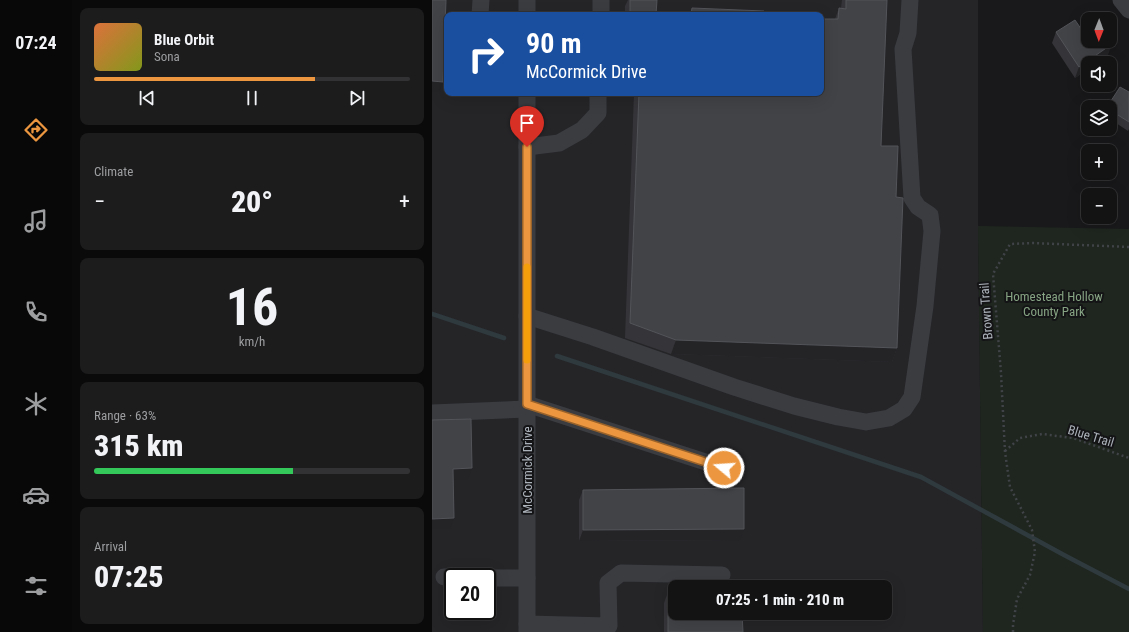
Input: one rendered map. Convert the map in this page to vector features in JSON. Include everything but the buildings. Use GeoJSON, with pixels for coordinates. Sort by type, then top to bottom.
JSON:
{"type":"FeatureCollection","features":[{"type":"Feature","properties":{"kind":"street"},"geometry":{"type":"LineString","coordinates":[[480,12],[481,0]]}},
{"type":"Feature","properties":{"kind":"street"},"geometry":{"type":"LineString","coordinates":[[527,0],[527,12]]}},
{"type":"Feature","properties":{"kind":"street"},"geometry":{"type":"LineString","coordinates":[[601,0],[601,12]]}},
{"type":"Feature","properties":{"kind":"street"},"geometry":{"type":"LineString","coordinates":[[527,316],[734,388],[794,406],[866,422],[889,418],[904,409],[912,397],[925,306],[932,231],[930,216],[918,207],[912,198],[903,49],[908,33],[910,0]]}},
{"type":"Feature","properties":{"kind":"street"},"geometry":{"type":"LineString","coordinates":[[1121,0],[1129,10]]}},
{"type":"Feature","properties":{"kind":"street","name":"McCormick Drive"},"geometry":{"type":"LineString","coordinates":[[527,96],[527,628]]}},
{"type":"Feature","properties":{"kind":"street"},"geometry":{"type":"LineString","coordinates":[[527,147],[559,143],[582,130],[598,113],[598,96]]}},
{"type":"Feature","properties":{"kind":"street"},"geometry":{"type":"LineString","coordinates":[[432,412],[527,407],[724,468]]}},
{"type":"Feature","properties":{"kind":"street"},"geometry":{"type":"LineString","coordinates":[[527,628],[609,629],[608,583],[621,573],[722,576]]}},
{"type":"Feature","properties":{"kind":"street"},"geometry":{"type":"LineString","coordinates":[[496,578],[527,578]]}},
{"type":"Feature","properties":{"kind":"path","name":"Brown Trail"},"geometry":{"type":"LineString","coordinates":[[1005,452],[1001,373],[993,274],[1010,244],[1129,246]]}},
{"type":"Feature","properties":{"kind":"path","name":"Blue Trail"},"geometry":{"type":"LineString","coordinates":[[1005,452],[1020,438],[1042,434],[1073,438],[1129,458]]}},
{"type":"Feature","properties":{"kind":"path"},"geometry":{"type":"LineString","coordinates":[[1005,452],[1010,487],[1032,530],[1035,552],[1030,575],[1017,600],[1013,632]]}},
{"type":"Feature","properties":{"kind":"shaded area"},"geometry":{"type":"Polygon","coordinates":[[[432,0],[978,0],[978,226],[983,632],[432,632],[432,0]]]}},
{"type":"Feature","properties":{"kind":"green space","name":"Homestead Hollow County Park"},"geometry":{"type":"Polygon","coordinates":[[[978,226],[1129,229],[1129,632],[983,632],[978,226]]]}},
{"type":"Feature","properties":{"kind":"waterway"},"geometry":{"type":"LineString","coordinates":[[432,314],[504,338]]}},
{"type":"Feature","properties":{"kind":"waterway"},"geometry":{"type":"LineString","coordinates":[[557,356],[921,477],[1129,589]]}},
{"type":"Feature","properties":{"kind":"slow traffic"},"geometry":{"type":"LineString","coordinates":[[527,267],[527,360]]}},
{"type":"Feature","properties":{"kind":"route"},"geometry":{"type":"LineString","coordinates":[[527,147],[527,404],[724,468]]}}]}
